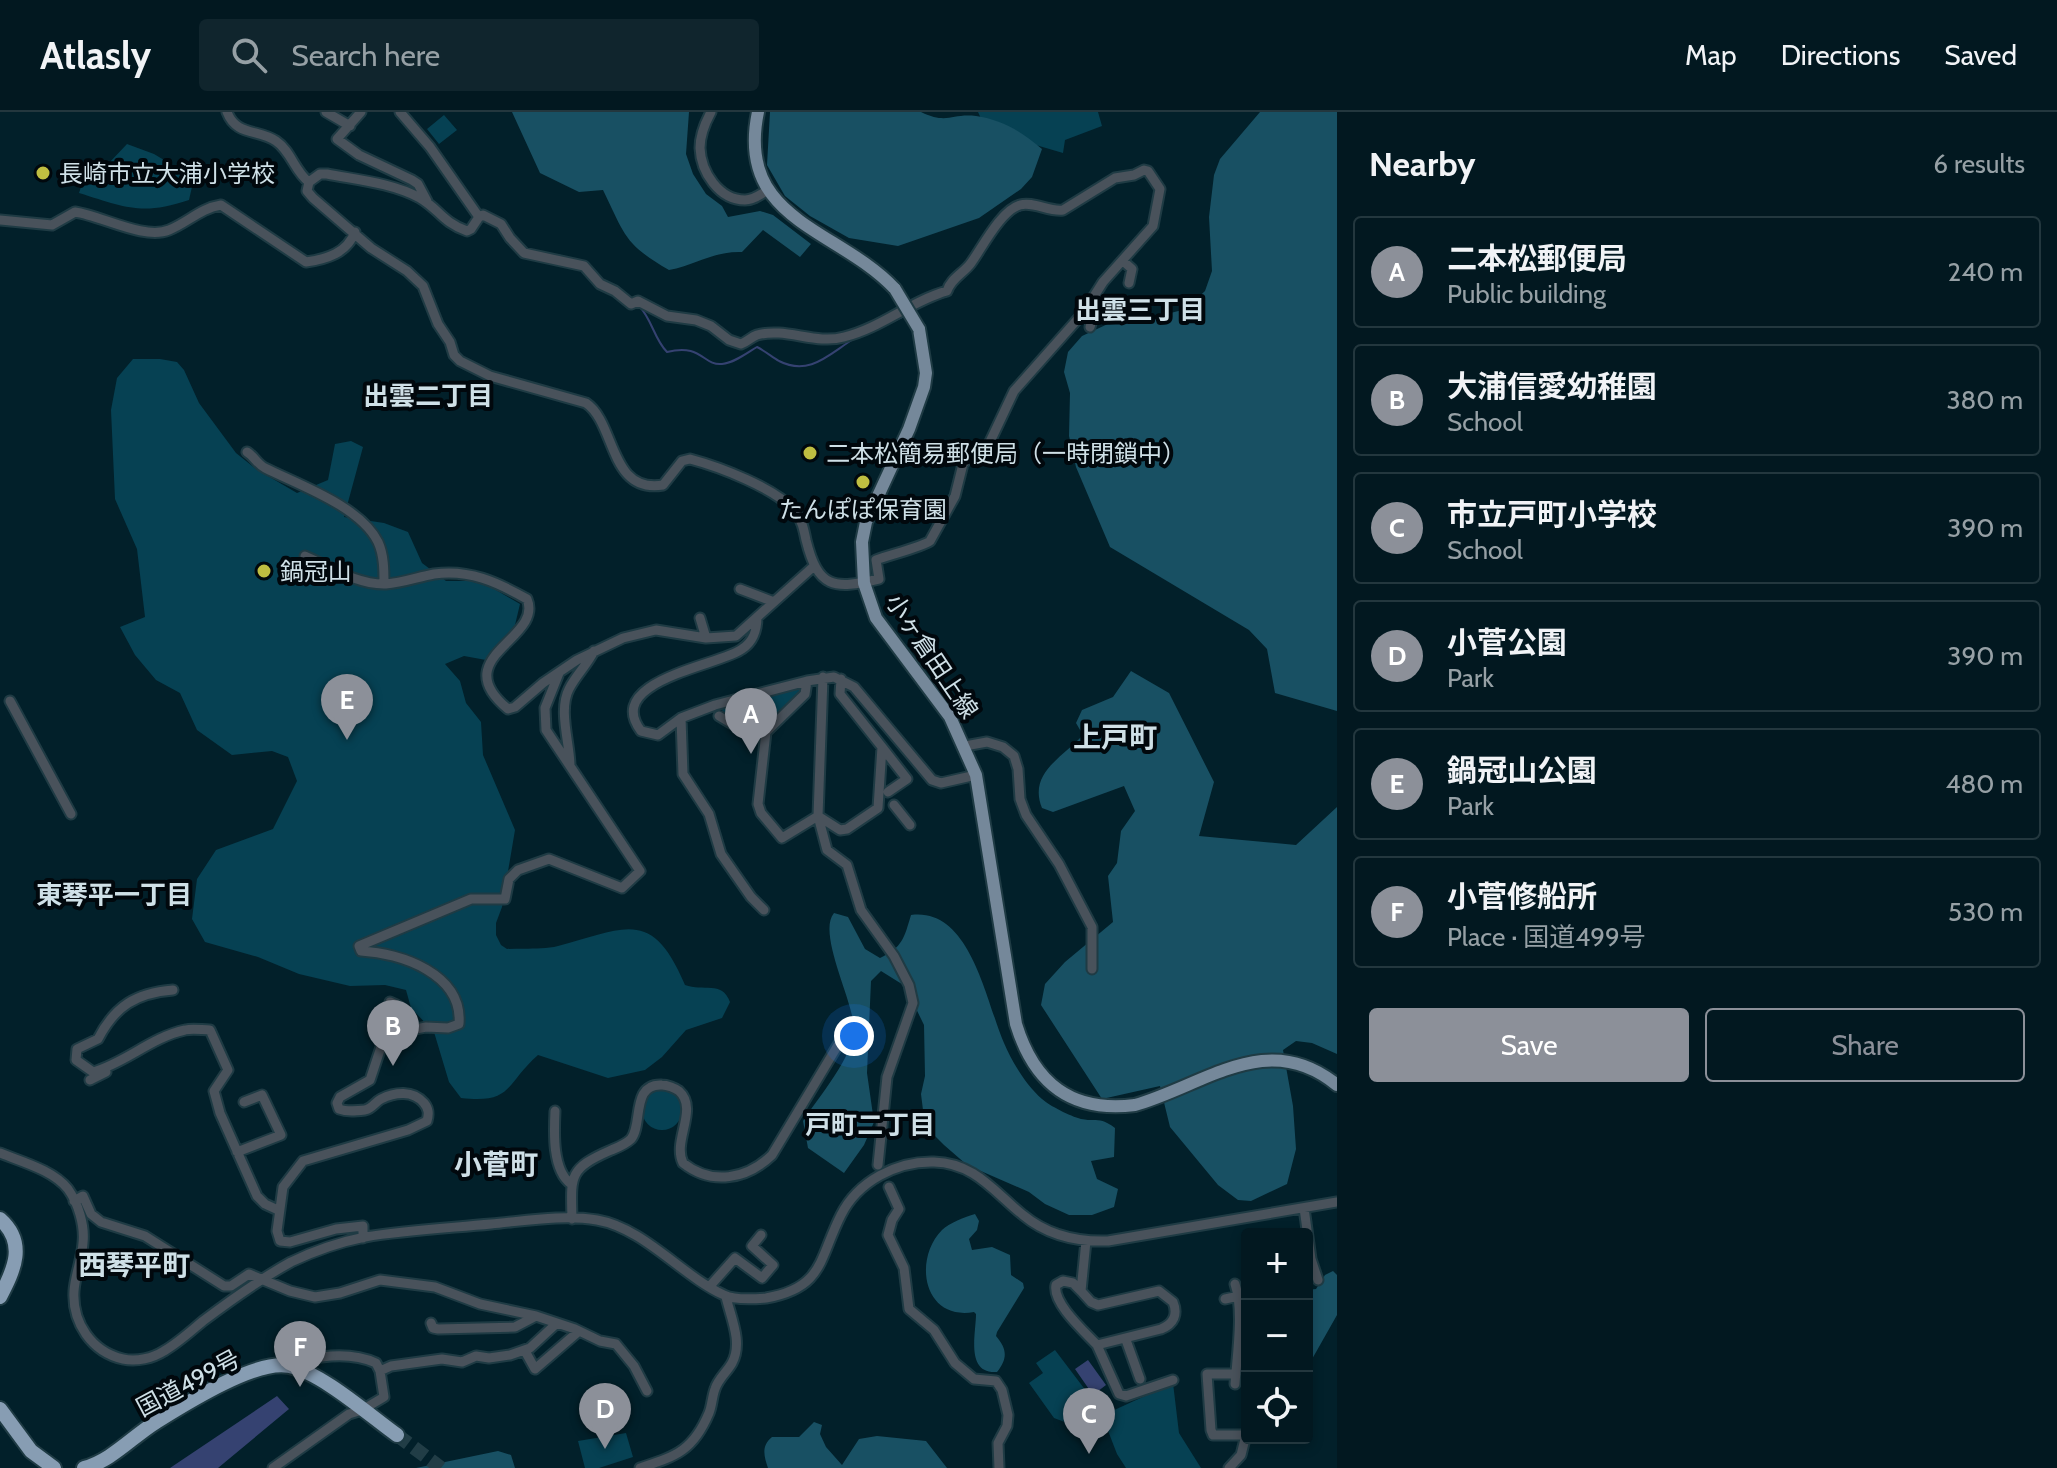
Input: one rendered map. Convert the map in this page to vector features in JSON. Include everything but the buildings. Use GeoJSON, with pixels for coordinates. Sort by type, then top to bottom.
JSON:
{"type":"FeatureCollection","features":[{"type":"Feature","properties":{"kind":"highway"},"geometry":{"type":"LineString","coordinates":[[0,1219],[13,1235],[17,1254],[0,1297]]}},
{"type":"Feature","properties":{"kind":"highway"},"geometry":{"type":"LineString","coordinates":[[281,1365],[311,1374],[397,1435]]}},
{"type":"Feature","properties":{"kind":"highway","name":"国道499号"},"geometry":{"type":"LineString","coordinates":[[84,1468],[105,1459],[155,1422],[183,1406],[238,1378],[269,1366],[281,1365]]}},
{"type":"Feature","properties":{"kind":"highway"},"geometry":{"type":"LineString","coordinates":[[0,1409],[31,1451],[54,1468]]}},
{"type":"Feature","properties":{"kind":"main road","name":"小ヶ倉田上線"},"geometry":{"type":"LineString","coordinates":[[758,112],[755,154],[759,170],[777,204],[799,222],[879,272],[895,289],[919,329],[926,373],[924,387],[909,429],[866,522],[862,542],[864,583],[876,618],[950,717],[976,775],[1016,1024],[1024,1051],[1039,1074],[1057,1090],[1085,1104],[1127,1106],[1241,1064],[1264,1060],[1289,1060],[1318,1071],[1337,1085]]}},
{"type":"Feature","properties":{"kind":"street"},"geometry":{"type":"LineString","coordinates":[[227,112],[232,123],[242,130],[268,137],[283,147],[309,182]]}},
{"type":"Feature","properties":{"kind":"street"},"geometry":{"type":"LineString","coordinates":[[326,112],[350,126]]}},
{"type":"Feature","properties":{"kind":"street"},"geometry":{"type":"LineString","coordinates":[[361,112],[337,139],[359,155],[418,184],[430,206]]}},
{"type":"Feature","properties":{"kind":"street"},"geometry":{"type":"LineString","coordinates":[[400,112],[430,147],[479,217]]}},
{"type":"Feature","properties":{"kind":"street"},"geometry":{"type":"LineString","coordinates":[[711,112],[703,126],[700,146],[704,168],[713,183],[727,195],[744,200],[768,190]]}},
{"type":"Feature","properties":{"kind":"street"},"geometry":{"type":"LineString","coordinates":[[1144,170],[1148,171],[1160,189],[1157,215],[1150,231],[1103,282],[1084,312],[1014,391],[988,446],[971,455],[963,464],[955,496],[930,541],[876,560],[879,579],[850,585],[832,583],[813,567],[799,517],[785,501],[770,491],[690,459],[677,465],[663,485],[652,486],[623,470],[598,413],[586,403],[471,368],[454,355],[423,286],[413,275],[378,254],[308,194],[309,182],[315,176],[327,174],[388,186],[430,206],[444,220],[467,231],[483,215],[496,219],[524,253],[584,266],[600,284],[635,302],[667,316],[696,320],[741,344],[763,334],[805,336],[820,340],[849,336],[947,291],[949,284],[970,265],[986,237],[1017,206],[1025,204],[1063,210],[1115,178],[1144,170]]}},
{"type":"Feature","properties":{"kind":"street"},"geometry":{"type":"LineString","coordinates":[[0,220],[52,225],[75,212],[158,233],[178,226],[206,208],[221,205],[306,262],[344,250],[355,232]]}},
{"type":"Feature","properties":{"kind":"street"},"geometry":{"type":"LineString","coordinates":[[1123,261],[1132,269],[1129,283]]}},
{"type":"Feature","properties":{"kind":"street"},"geometry":{"type":"LineString","coordinates":[[1084,312],[1092,320],[1090,327]]}},
{"type":"Feature","properties":{"kind":"street"},"geometry":{"type":"LineString","coordinates":[[247,452],[260,465],[339,506],[368,528],[381,552],[384,584]]}},
{"type":"Feature","properties":{"kind":"street"},"geometry":{"type":"LineString","coordinates":[[305,556],[351,577],[384,584],[437,573],[469,573],[488,578],[527,599],[530,608],[528,619],[487,667],[486,679],[508,709],[594,651],[623,638],[656,630],[706,638],[736,636],[813,567]]}},
{"type":"Feature","properties":{"kind":"street"},"geometry":{"type":"LineString","coordinates":[[740,589],[774,602]]}},
{"type":"Feature","properties":{"kind":"street"},"geometry":{"type":"LineString","coordinates":[[757,617],[757,628],[743,649],[729,657],[668,675],[646,691],[638,700],[635,710],[638,727],[652,735],[664,732],[681,718],[715,705],[823,677],[841,679],[854,687],[932,780],[941,783],[976,775]]}},
{"type":"Feature","properties":{"kind":"street"},"geometry":{"type":"LineString","coordinates":[[700,618],[706,638]]}},
{"type":"Feature","properties":{"kind":"street"},"geometry":{"type":"LineString","coordinates":[[570,767],[570,744],[565,725],[567,693],[594,651]]}},
{"type":"Feature","properties":{"kind":"street"},"geometry":{"type":"LineString","coordinates":[[363,1238],[363,1226],[336,1229],[284,1243],[277,1237],[283,1187],[303,1161],[408,1130],[427,1121],[429,1112],[424,1103],[416,1096],[405,1093],[381,1099],[370,1109],[346,1112],[337,1106],[340,1097],[370,1080],[387,1038],[426,1027],[448,1028],[459,1024],[460,1012],[453,994],[418,963],[385,952],[361,951],[359,946],[471,899],[505,899],[509,879],[518,870],[536,861],[549,859],[622,888],[640,871],[551,740],[545,724],[545,708],[559,673]]}},
{"type":"Feature","properties":{"kind":"street"},"geometry":{"type":"LineString","coordinates":[[823,677],[818,816],[827,850],[847,865],[861,910],[894,956],[912,994],[913,1003],[887,1077],[878,1165]]}},
{"type":"Feature","properties":{"kind":"street"},"geometry":{"type":"LineString","coordinates":[[841,679],[840,694],[907,779],[888,792]]}},
{"type":"Feature","properties":{"kind":"street"},"geometry":{"type":"LineString","coordinates":[[807,681],[805,694],[766,732],[758,804],[761,813],[782,838],[818,816]]}},
{"type":"Feature","properties":{"kind":"street"},"geometry":{"type":"LineString","coordinates":[[10,701],[71,814]]}},
{"type":"Feature","properties":{"kind":"street"},"geometry":{"type":"LineString","coordinates":[[719,716],[734,725],[766,732]]}},
{"type":"Feature","properties":{"kind":"street"},"geometry":{"type":"LineString","coordinates":[[681,718],[683,774],[709,814],[721,854],[764,910]]}},
{"type":"Feature","properties":{"kind":"street"},"geometry":{"type":"LineString","coordinates":[[965,746],[987,742],[1003,747],[1014,756],[1020,799],[1026,815],[1059,864],[1092,927],[1092,969]]}},
{"type":"Feature","properties":{"kind":"street"},"geometry":{"type":"LineString","coordinates":[[818,816],[840,830],[847,829],[878,808],[882,747]]}},
{"type":"Feature","properties":{"kind":"street"},"geometry":{"type":"LineString","coordinates":[[894,805],[910,825]]}},
{"type":"Feature","properties":{"kind":"street"},"geometry":{"type":"LineString","coordinates":[[173,990],[145,994],[121,1008],[106,1023],[98,1039],[80,1046],[75,1054],[78,1062],[93,1072],[184,1030],[210,1030],[228,1070],[216,1087],[214,1096],[257,1196],[278,1210]]}},
{"type":"Feature","properties":{"kind":"street"},"geometry":{"type":"LineString","coordinates":[[390,1002],[409,1014],[411,1030]]}},
{"type":"Feature","properties":{"kind":"street"},"geometry":{"type":"LineString","coordinates":[[572,1219],[571,1184],[584,1162],[630,1140],[646,1091],[661,1085],[679,1091],[687,1105],[679,1152],[683,1163],[710,1175],[730,1177],[758,1168],[772,1155],[838,1045]]}},
{"type":"Feature","properties":{"kind":"street"},"geometry":{"type":"LineString","coordinates":[[90,1080],[118,1066],[120,1060]]}},
{"type":"Feature","properties":{"kind":"street"},"geometry":{"type":"LineString","coordinates":[[237,1152],[281,1135],[262,1095],[244,1102]]}},
{"type":"Feature","properties":{"kind":"street"},"geometry":{"type":"LineString","coordinates":[[555,1111],[553,1145],[565,1180],[571,1184]]}},
{"type":"Feature","properties":{"kind":"street"},"geometry":{"type":"LineString","coordinates":[[0,1153],[41,1170],[67,1189],[74,1201],[83,1233],[74,1290],[77,1319],[88,1338],[111,1354],[136,1360],[164,1352],[234,1298],[314,1252],[363,1238],[572,1219],[597,1220],[612,1224],[642,1241],[726,1297],[760,1299],[784,1294],[799,1287],[821,1263],[848,1202],[877,1176],[907,1164],[939,1162],[970,1172],[992,1185],[1035,1224],[1061,1236],[1086,1241],[1108,1241],[1337,1202]]}},
{"type":"Feature","properties":{"kind":"street"},"geometry":{"type":"LineString","coordinates":[[889,1187],[899,1209],[888,1235],[904,1268],[909,1309],[934,1330],[955,1363],[974,1379],[996,1381],[1002,1390],[1008,1415],[1007,1426],[998,1443],[999,1468]]}},
{"type":"Feature","properties":{"kind":"street"},"geometry":{"type":"LineString","coordinates":[[74,1201],[83,1196],[91,1214],[101,1222],[145,1236],[224,1286],[231,1286],[249,1274],[290,1291],[315,1297],[385,1280],[435,1287],[480,1304],[536,1316],[621,1348],[647,1391]]}},
{"type":"Feature","properties":{"kind":"street"},"geometry":{"type":"LineString","coordinates":[[1304,1208],[1311,1259],[1318,1280]]}},
{"type":"Feature","properties":{"kind":"street"},"geometry":{"type":"LineString","coordinates":[[710,1286],[735,1258],[762,1278],[773,1265],[752,1246],[761,1235]]}},
{"type":"Feature","properties":{"kind":"street"},"geometry":{"type":"LineString","coordinates":[[1081,1291],[1086,1241]]}},
{"type":"Feature","properties":{"kind":"street"},"geometry":{"type":"LineString","coordinates":[[1097,1345],[1126,1340],[1169,1325],[1175,1312],[1169,1297],[1156,1290],[1098,1305],[1073,1283],[1063,1281],[1056,1285],[1055,1293],[1060,1304],[1097,1345],[1112,1385],[1119,1394],[1126,1396],[1173,1380]]}},
{"type":"Feature","properties":{"kind":"street"},"geometry":{"type":"LineString","coordinates":[[1229,1468],[1241,1455],[1246,1435],[1213,1435],[1207,1374],[1236,1379],[1239,1296],[1235,1284]]}},
{"type":"Feature","properties":{"kind":"street"},"geometry":{"type":"LineString","coordinates":[[1225,1299],[1239,1296]]}},
{"type":"Feature","properties":{"kind":"street"},"geometry":{"type":"LineString","coordinates":[[640,1468],[682,1453],[711,1411],[716,1384],[730,1367],[737,1351],[726,1297]]}},
{"type":"Feature","properties":{"kind":"street"},"geometry":{"type":"LineString","coordinates":[[431,1323],[434,1329],[515,1327],[536,1316]]}},
{"type":"Feature","properties":{"kind":"street"},"geometry":{"type":"LineString","coordinates":[[380,1371],[391,1366],[442,1359],[462,1362],[476,1356],[501,1358],[525,1351],[557,1323]]}},
{"type":"Feature","properties":{"kind":"street"},"geometry":{"type":"LineString","coordinates":[[525,1351],[535,1369],[579,1331]]}},
{"type":"Feature","properties":{"kind":"street"},"geometry":{"type":"LineString","coordinates":[[1126,1340],[1140,1379]]}},
{"type":"Feature","properties":{"kind":"street"},"geometry":{"type":"LineString","coordinates":[[273,1468],[349,1414],[384,1397],[376,1363],[352,1356],[300,1360],[281,1365]]}},
{"type":"Feature","properties":{"kind":"shaded area"},"geometry":{"type":"Polygon","coordinates":[[[512,112],[689,112],[686,154],[693,174],[706,194],[722,206],[728,217],[760,211],[773,215],[811,244],[800,257],[763,230],[742,252],[722,254],[669,270],[643,253],[627,237],[603,190],[579,192],[540,173],[512,112]]]}},
{"type":"Feature","properties":{"kind":"shaded area"},"geometry":{"type":"Polygon","coordinates":[[[770,112],[921,112],[944,118],[976,116],[1012,128],[1042,149],[1032,177],[1021,189],[979,218],[898,246],[849,238],[810,216],[785,196],[767,165],[770,112]]]}},
{"type":"Feature","properties":{"kind":"shaded area"},"geometry":{"type":"Polygon","coordinates":[[[978,112],[1098,112],[1102,126],[1065,140],[1063,153],[1029,143],[983,123],[978,112]]]}},
{"type":"Feature","properties":{"kind":"shaded area"},"geometry":{"type":"Polygon","coordinates":[[[1260,112],[1337,112],[1337,711],[1275,693],[1267,649],[1249,630],[1110,547],[1076,467],[1069,436],[1070,393],[1064,372],[1068,352],[1082,336],[1112,322],[1186,309],[1205,291],[1212,271],[1209,217],[1214,175],[1220,159],[1260,112]]]}},
{"type":"Feature","properties":{"kind":"shaded area"},"geometry":{"type":"Polygon","coordinates":[[[444,115],[457,130],[439,144],[427,129],[444,115]]]}},
{"type":"Feature","properties":{"kind":"shaded area"},"geometry":{"type":"Polygon","coordinates":[[[127,144],[154,154],[194,178],[189,200],[145,209],[79,193],[86,172],[107,173],[109,163],[127,144]]]}},
{"type":"Feature","properties":{"kind":"shaded area"},"geometry":{"type":"Polygon","coordinates":[[[133,359],[177,362],[199,403],[236,453],[256,469],[297,493],[328,480],[335,444],[351,441],[363,447],[344,517],[384,523],[408,532],[422,563],[446,581],[470,581],[491,587],[520,604],[515,625],[486,660],[464,656],[445,664],[460,681],[466,703],[481,722],[483,755],[515,830],[496,935],[507,949],[552,947],[618,930],[648,933],[661,943],[685,985],[717,989],[727,995],[730,1002],[722,1018],[686,1030],[662,1057],[645,1070],[608,1078],[538,1055],[500,1095],[461,1098],[449,1082],[434,1032],[411,1008],[406,990],[385,985],[350,986],[299,974],[258,957],[205,942],[192,919],[197,879],[216,850],[273,829],[297,781],[288,757],[272,751],[232,755],[197,730],[180,693],[156,680],[135,655],[120,627],[145,617],[137,549],[115,499],[111,410],[117,378],[133,359]]]}},
{"type":"Feature","properties":{"kind":"shaded area"},"geometry":{"type":"Polygon","coordinates":[[[1131,671],[1169,693],[1214,782],[1199,836],[1296,845],[1337,807],[1337,1054],[1312,1043],[1296,1041],[1283,1050],[1293,1106],[1296,1149],[1287,1184],[1251,1201],[1238,1200],[1218,1185],[1170,1127],[1160,1086],[1102,1099],[1041,1005],[1045,984],[1065,962],[1113,922],[1108,876],[1117,863],[1121,831],[1135,811],[1124,786],[1053,812],[1042,808],[1040,785],[1049,767],[1083,735],[1076,723],[1082,710],[1113,697],[1131,671]]]}},
{"type":"Feature","properties":{"kind":"shaded area"},"geometry":{"type":"Polygon","coordinates":[[[802,687],[801,692],[764,727],[732,722],[721,709],[802,687]]]}},
{"type":"Feature","properties":{"kind":"shaded area"},"geometry":{"type":"Polygon","coordinates":[[[834,913],[848,917],[865,949],[880,958],[902,941],[911,915],[931,917],[948,926],[962,941],[973,961],[1007,1050],[1030,1087],[1046,1102],[1066,1113],[1081,1119],[1101,1121],[1115,1128],[1114,1157],[1091,1161],[1097,1179],[1118,1189],[1114,1207],[1092,1215],[1069,1215],[1045,1204],[1029,1192],[967,1165],[925,1126],[921,1094],[925,1076],[924,1025],[905,986],[881,971],[871,981],[867,1073],[874,1122],[864,1145],[844,1173],[808,1148],[803,1121],[842,1063],[853,1039],[852,1016],[830,935],[834,913]]]}},
{"type":"Feature","properties":{"kind":"shaded area"},"geometry":{"type":"Polygon","coordinates":[[[662,1090],[676,1096],[682,1110],[676,1124],[662,1130],[648,1124],[642,1110],[648,1096],[662,1090]]]}},
{"type":"Feature","properties":{"kind":"shaded area"},"geometry":{"type":"Polygon","coordinates":[[[975,1214],[979,1221],[977,1230],[969,1239],[972,1250],[992,1247],[1010,1255],[1011,1275],[1023,1283],[1024,1288],[997,1332],[1005,1354],[997,1372],[980,1367],[976,1360],[976,1314],[943,1307],[934,1298],[926,1271],[933,1242],[942,1230],[975,1214]]]}},
{"type":"Feature","properties":{"kind":"shaded area"},"geometry":{"type":"Polygon","coordinates":[[[1333,1271],[1337,1275],[1337,1315],[1313,1357],[1313,1289],[1325,1275],[1333,1271]]]}},
{"type":"Feature","properties":{"kind":"shaded area"},"geometry":{"type":"Polygon","coordinates":[[[1055,1350],[1099,1408],[1075,1426],[1054,1418],[1029,1383],[1043,1373],[1036,1363],[1055,1350]]]}},
{"type":"Feature","properties":{"kind":"shaded area"},"geometry":{"type":"Polygon","coordinates":[[[1088,1360],[1106,1385],[1093,1395],[1075,1369],[1088,1360]]]}},
{"type":"Feature","properties":{"kind":"shaded area"},"geometry":{"type":"Polygon","coordinates":[[[1173,1383],[1179,1433],[1201,1468],[1126,1468],[1105,1423],[1110,1412],[1173,1383]]]}},
{"type":"Feature","properties":{"kind":"shaded area"},"geometry":{"type":"Polygon","coordinates":[[[277,1396],[289,1409],[218,1468],[170,1468],[277,1396]]]}},
{"type":"Feature","properties":{"kind":"shaded area"},"geometry":{"type":"Polygon","coordinates":[[[814,1422],[822,1425],[820,1434],[826,1447],[842,1465],[859,1439],[877,1436],[926,1441],[947,1468],[768,1468],[764,1451],[772,1437],[799,1437],[814,1422]]]}},
{"type":"Feature","properties":{"kind":"shaded area"},"geometry":{"type":"Polygon","coordinates":[[[626,1433],[633,1457],[599,1468],[585,1468],[578,1441],[626,1433]]]}},
{"type":"Feature","properties":{"kind":"shaded area"},"geometry":{"type":"Polygon","coordinates":[[[498,1451],[511,1455],[515,1468],[416,1468],[498,1451]]]}},
{"type":"Feature","properties":{"kind":"waterway"},"geometry":{"type":"LineString","coordinates":[[1013,213],[1027,208],[1050,213]]}},
{"type":"Feature","properties":{"kind":"waterway"},"geometry":{"type":"LineString","coordinates":[[557,255],[581,261]]}},
{"type":"Feature","properties":{"kind":"waterway"},"geometry":{"type":"LineString","coordinates":[[932,301],[950,295],[954,285]]}},
{"type":"Feature","properties":{"kind":"waterway"},"geometry":{"type":"LineString","coordinates":[[915,310],[927,303]]}},
{"type":"Feature","properties":{"kind":"waterway"},"geometry":{"type":"LineString","coordinates":[[639,306],[667,352],[688,350],[716,364],[731,362],[757,347],[790,365],[810,365],[855,338]]}},
{"type":"Feature","properties":{"kind":"waterway"},"geometry":{"type":"LineString","coordinates":[[883,326],[906,315]]}},
{"type":"Feature","properties":{"kind":"tunnel"},"geometry":{"type":"LineString","coordinates":[[397,1435],[441,1468]]}},
{"type":"Feature","properties":{"kind":"place","name":"長崎市立大浦小学校"},"geometry":{"type":"Point","coordinates":[43,173]}},
{"type":"Feature","properties":{"kind":"place","name":"二本松簡易郵便局（一時閉鎖中）"},"geometry":{"type":"Point","coordinates":[810,453]}},
{"type":"Feature","properties":{"kind":"place","name":"たんぽぽ保育園"},"geometry":{"type":"Point","coordinates":[863,482]}},
{"type":"Feature","properties":{"kind":"place","name":"鍋冠山"},"geometry":{"type":"Point","coordinates":[264,571]}},
{"type":"Feature","properties":{"kind":"place","name":"鍋冠山公園"},"geometry":{"type":"Point","coordinates":[347,740]}},
{"type":"Feature","properties":{"kind":"place","name":"二本松郵便局"},"geometry":{"type":"Point","coordinates":[751,754]}},
{"type":"Feature","properties":{"kind":"place","name":"大浦信愛幼稚園"},"geometry":{"type":"Point","coordinates":[393,1066]}},
{"type":"Feature","properties":{"kind":"place","name":"小菅修船所"},"geometry":{"type":"Point","coordinates":[300,1387]}},
{"type":"Feature","properties":{"kind":"place","name":"小菅公園"},"geometry":{"type":"Point","coordinates":[605,1449]}},
{"type":"Feature","properties":{"kind":"place","name":"市立戸町小学校"},"geometry":{"type":"Point","coordinates":[1089,1454]}},
{"type":"Feature","properties":{"kind":"district","name":"出雲三丁目"},"geometry":{"type":"Point","coordinates":[1140,310]}},
{"type":"Feature","properties":{"kind":"district","name":"出雲二丁目"},"geometry":{"type":"Point","coordinates":[428,396]}},
{"type":"Feature","properties":{"kind":"district","name":"上戸町"},"geometry":{"type":"Point","coordinates":[1115,737]}},
{"type":"Feature","properties":{"kind":"district","name":"東琴平一丁目"},"geometry":{"type":"Point","coordinates":[114,895]}},
{"type":"Feature","properties":{"kind":"district","name":"戸町二丁目"},"geometry":{"type":"Point","coordinates":[870,1125]}},
{"type":"Feature","properties":{"kind":"district","name":"小菅町"},"geometry":{"type":"Point","coordinates":[496,1164]}},
{"type":"Feature","properties":{"kind":"district","name":"西琴平町"},"geometry":{"type":"Point","coordinates":[134,1265]}}]}
